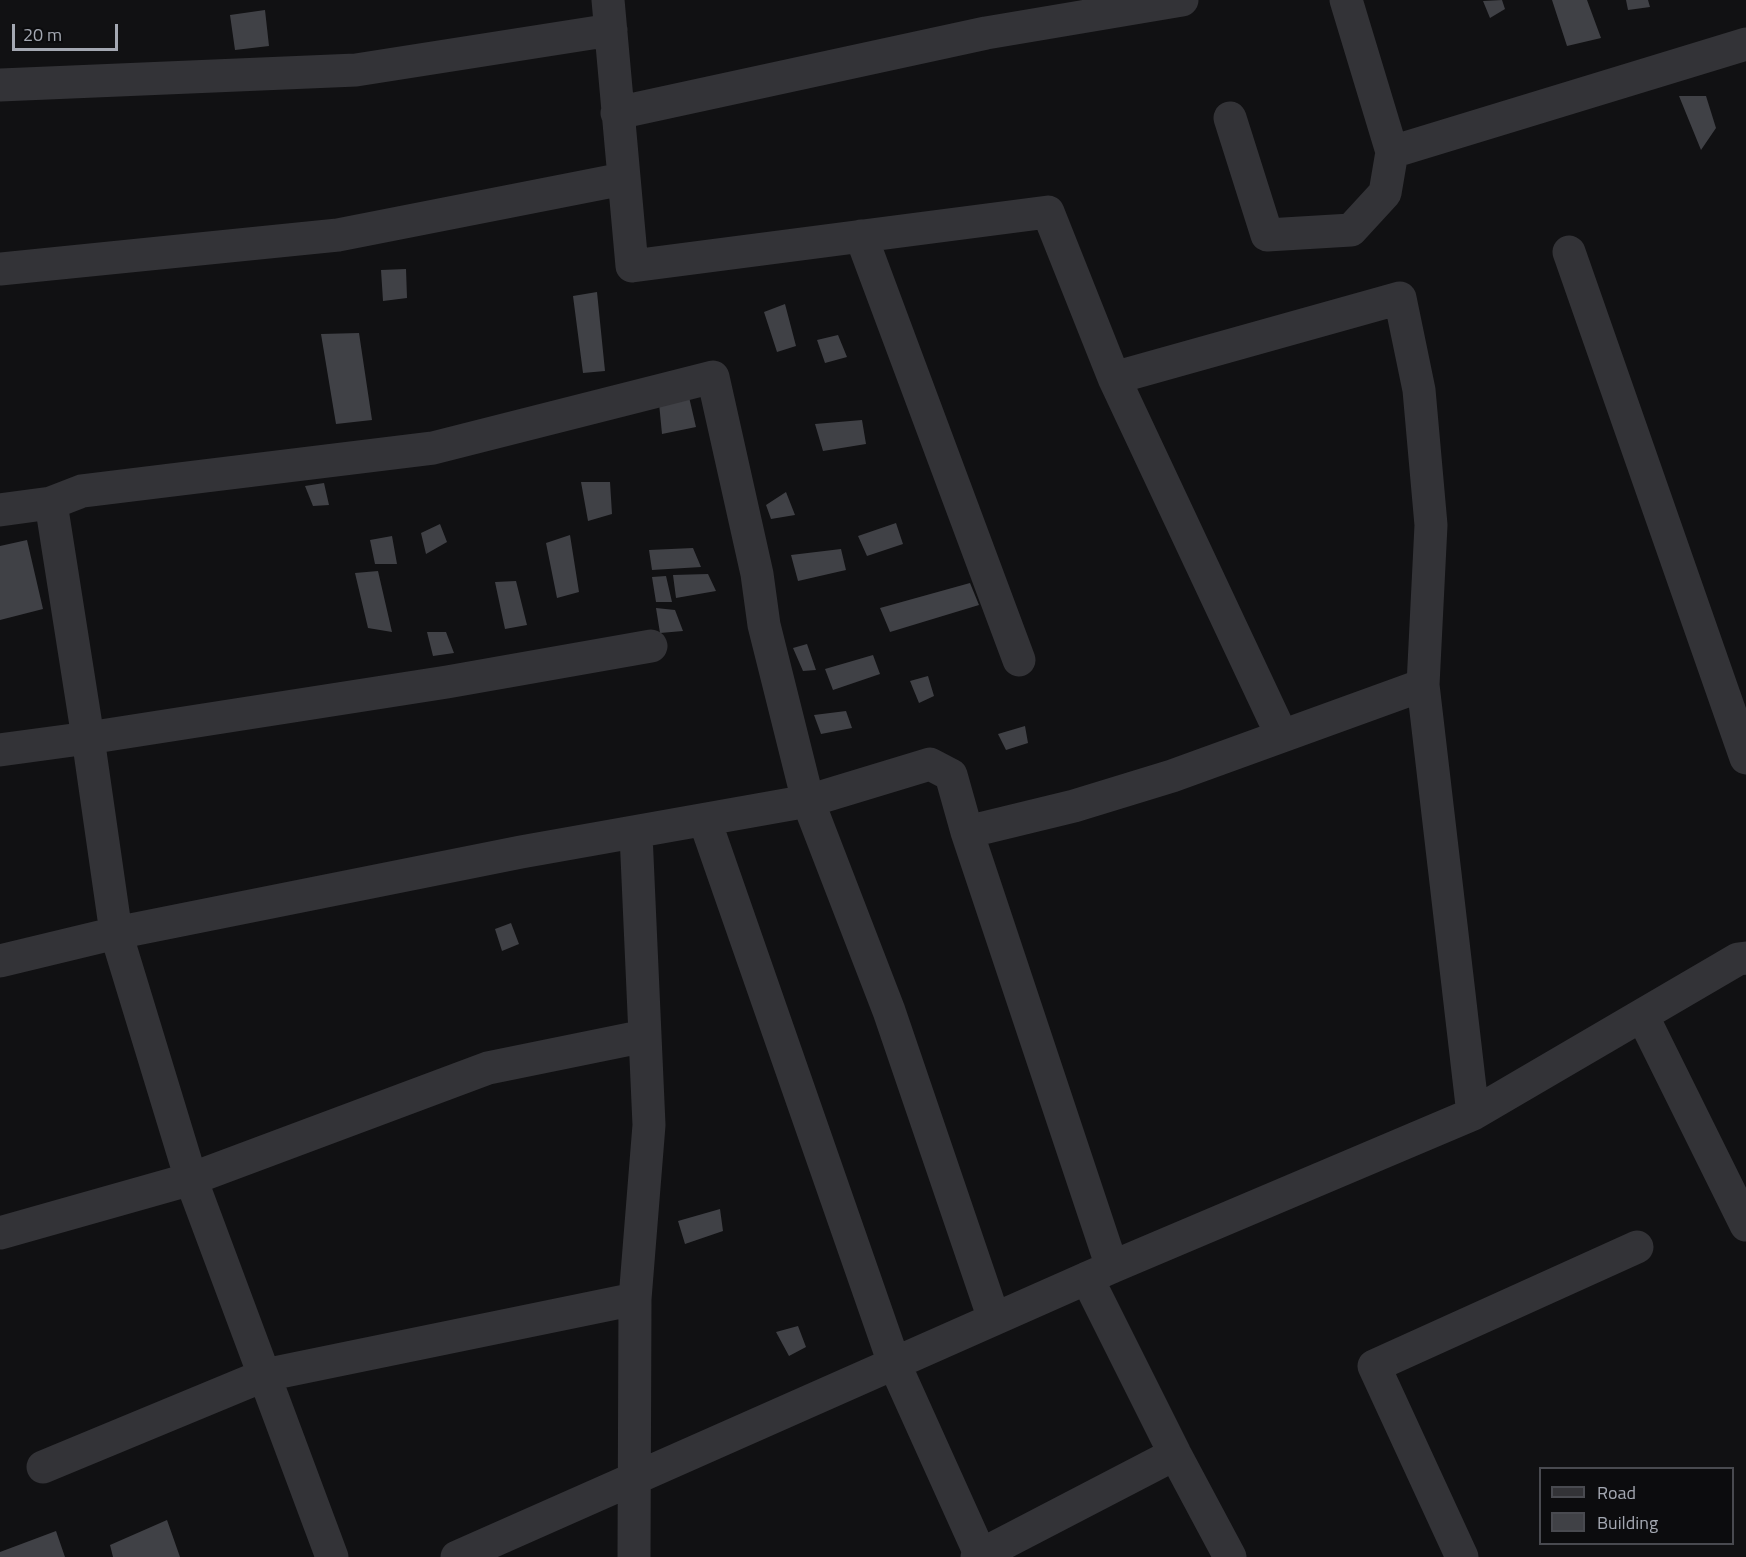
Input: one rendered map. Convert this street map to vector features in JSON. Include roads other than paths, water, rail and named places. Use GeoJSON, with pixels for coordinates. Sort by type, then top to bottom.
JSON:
{"type":"FeatureCollection","features":[{"type":"Feature","properties":{"kind":"street"},"geometry":{"type":"LineString","coordinates":[[617,113],[986,33],[1182,0]]}},
{"type":"Feature","properties":{"kind":"street"},"geometry":{"type":"LineString","coordinates":[[1230,118],[1268,235],[1351,230],[1385,193],[1392,152],[1346,0]]}},
{"type":"Feature","properties":{"kind":"street"},"geometry":{"type":"LineString","coordinates":[[0,85],[356,70],[609,15],[632,266],[1048,212],[1114,378],[1282,736]]}},
{"type":"Feature","properties":{"kind":"street"},"geometry":{"type":"LineString","coordinates":[[1392,152],[1746,44]]}},
{"type":"Feature","properties":{"kind":"street"},"geometry":{"type":"LineString","coordinates":[[0,269],[338,235],[623,179]]}},
{"type":"Feature","properties":{"kind":"street"},"geometry":{"type":"LineString","coordinates":[[861,236],[1019,660]]}},
{"type":"Feature","properties":{"kind":"street"},"geometry":{"type":"LineString","coordinates":[[1569,252],[1746,758]]}},
{"type":"Feature","properties":{"kind":"street"},"geometry":{"type":"LineString","coordinates":[[1114,378],[1400,298],[1419,390],[1431,525],[1423,684],[1473,1114]]}},
{"type":"Feature","properties":{"kind":"street"},"geometry":{"type":"LineString","coordinates":[[0,510],[51,503],[82,491],[433,448],[713,376],[756,574],[764,625],[808,801],[888,1011],[994,1319]]}},
{"type":"Feature","properties":{"kind":"street"},"geometry":{"type":"LineString","coordinates":[[51,503],[116,933],[190,1179],[266,1375],[332,1557]]}},
{"type":"Feature","properties":{"kind":"street"},"geometry":{"type":"LineString","coordinates":[[0,750],[447,682],[651,645]]}},
{"type":"Feature","properties":{"kind":"street"},"geometry":{"type":"LineString","coordinates":[[967,832],[1074,806],[1172,776],[1423,684]]}},
{"type":"Feature","properties":{"kind":"street"},"geometry":{"type":"LineString","coordinates":[[0,961],[116,933],[521,852],[636,834],[808,801],[930,764],[951,775],[1100,1272],[1175,1454],[1230,1557]]}},
{"type":"Feature","properties":{"kind":"street"},"geometry":{"type":"LineString","coordinates":[[705,821],[894,1363],[981,1557],[1175,1454]]}},
{"type":"Feature","properties":{"kind":"street"},"geometry":{"type":"LineString","coordinates":[[634,1557],[635,1299],[649,1125],[636,834]]}},
{"type":"Feature","properties":{"kind":"street"},"geometry":{"type":"LineString","coordinates":[[457,1557],[1100,1272],[1473,1114],[1743,963]]}},
{"type":"Feature","properties":{"kind":"street"},"geometry":{"type":"LineString","coordinates":[[1643,1017],[1746,1225]]}},
{"type":"Feature","properties":{"kind":"street"},"geometry":{"type":"LineString","coordinates":[[0,1233],[190,1179],[488,1068],[645,1036]]}},
{"type":"Feature","properties":{"kind":"street"},"geometry":{"type":"LineString","coordinates":[[1462,1557],[1374,1366],[1637,1246]]}},
{"type":"Feature","properties":{"kind":"street"},"geometry":{"type":"LineString","coordinates":[[43,1467],[266,1375],[635,1299]]}}]}
